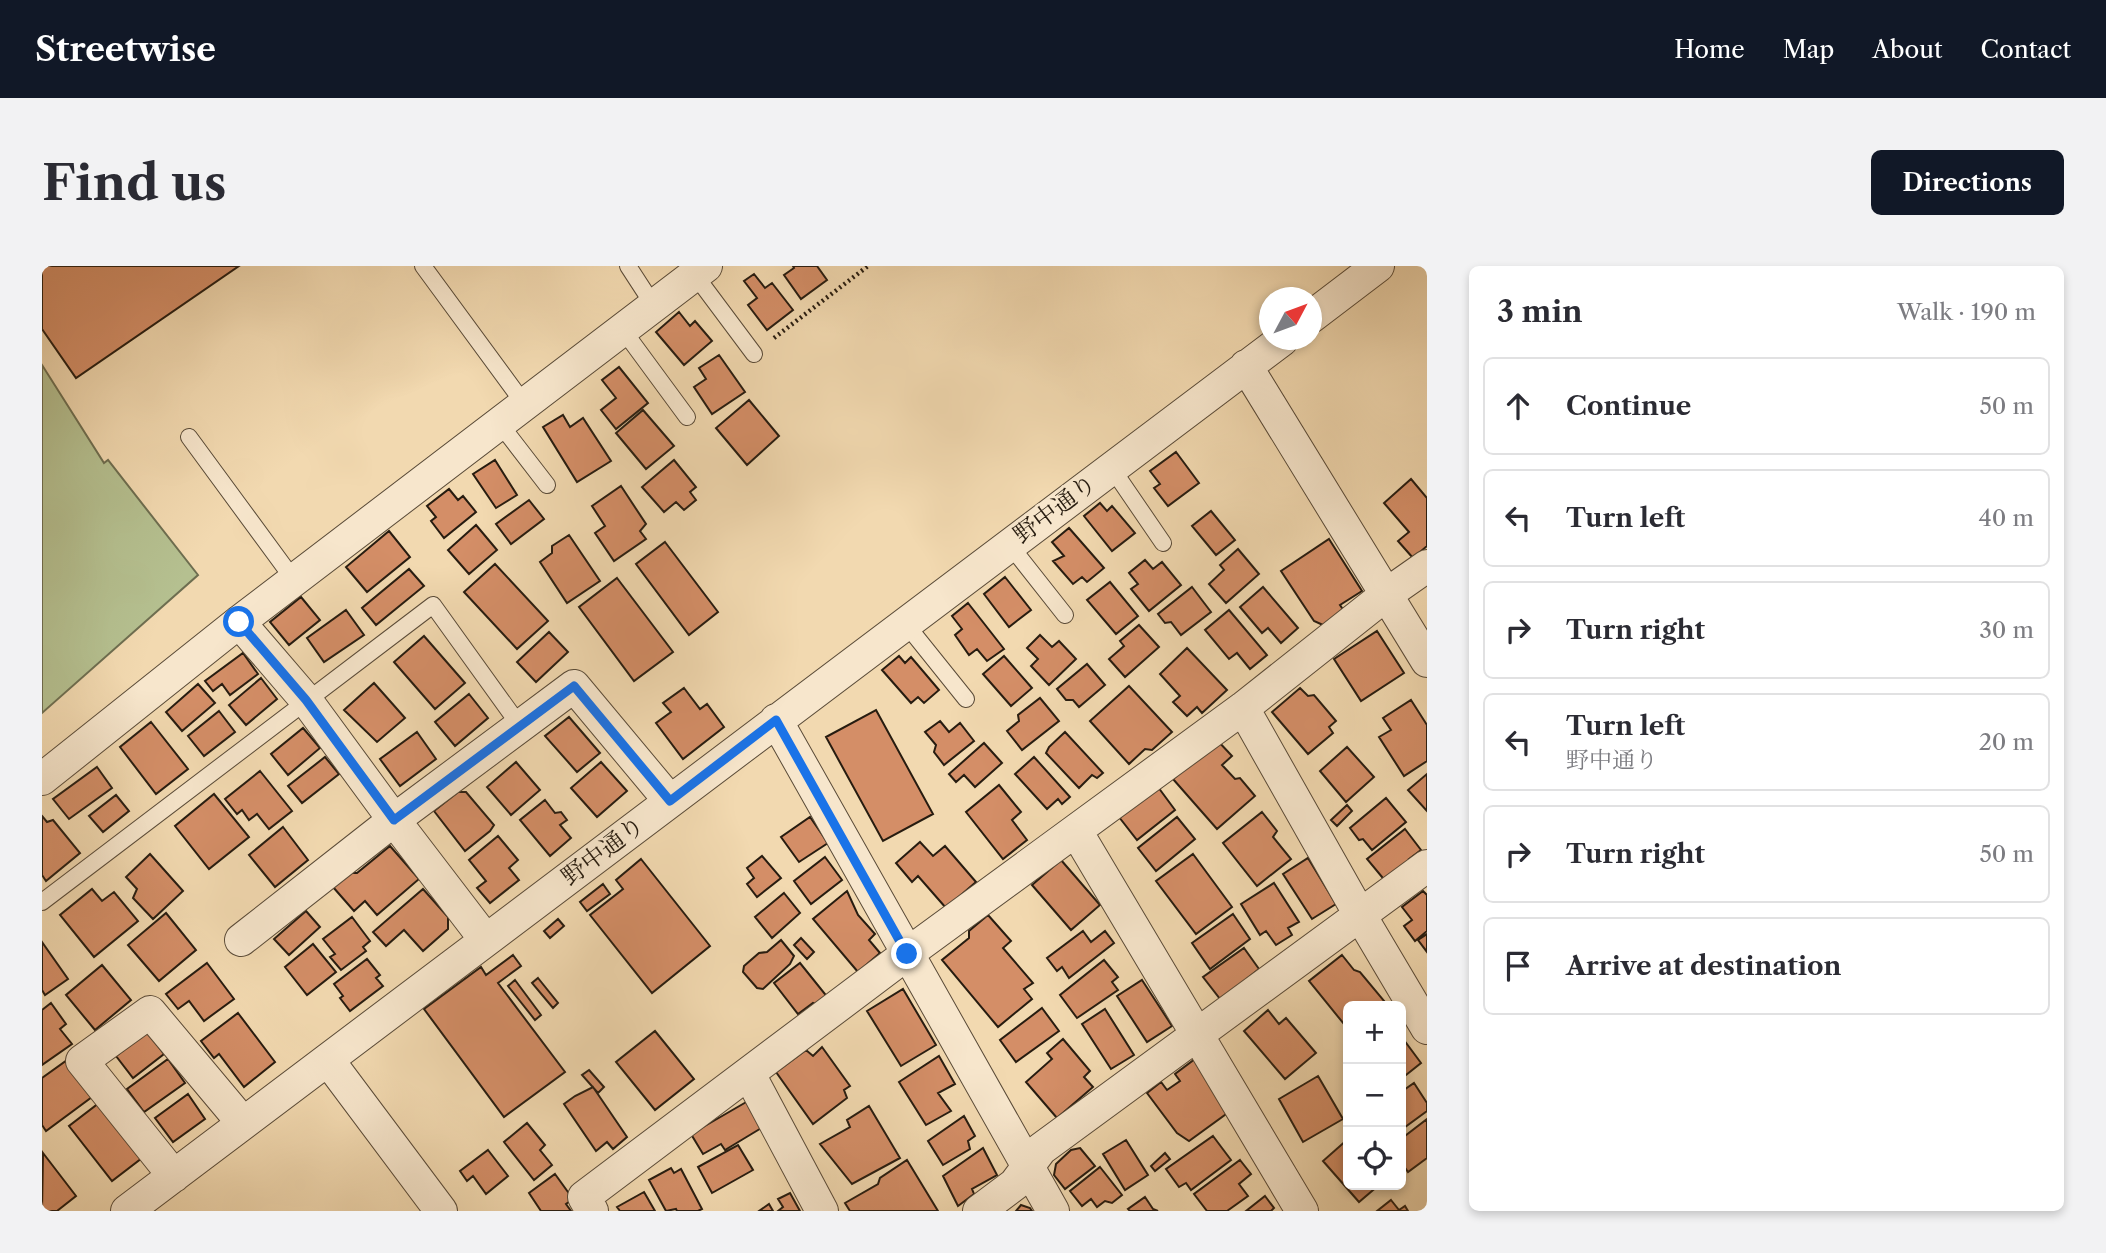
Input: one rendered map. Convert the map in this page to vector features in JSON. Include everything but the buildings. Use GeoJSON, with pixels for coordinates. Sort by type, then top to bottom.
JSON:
{"type":"FeatureCollection","features":[{"type":"Feature","properties":{"kind":"street"},"geometry":{"type":"LineString","coordinates":[[1322,309],[1378,266]]}},
{"type":"Feature","properties":{"kind":"street"},"geometry":{"type":"LineString","coordinates":[[42,779],[239,622],[701,270]]}},
{"type":"Feature","properties":{"kind":"street","name":"野中通り"},"geometry":{"type":"LineString","coordinates":[[127,1211],[1268,350]]}},
{"type":"Feature","properties":{"kind":"street"},"geometry":{"type":"LineString","coordinates":[[1246,366],[1427,661]]}},
{"type":"Feature","properties":{"kind":"street"},"geometry":{"type":"LineString","coordinates":[[592,1211],[584,1197],[907,954],[1243,708],[1427,565]]}},
{"type":"Feature","properties":{"kind":"street"},"geometry":{"type":"LineString","coordinates":[[239,622],[306,700],[485,939]]}},
{"type":"Feature","properties":{"kind":"street"},"geometry":{"type":"LineString","coordinates":[[241,940],[394,820],[574,686],[670,801]]}},
{"type":"Feature","properties":{"kind":"street"},"geometry":{"type":"LineString","coordinates":[[1243,708],[1427,1028]]}},
{"type":"Feature","properties":{"kind":"street"},"geometry":{"type":"LineString","coordinates":[[776,720],[1053,1211]]}},
{"type":"Feature","properties":{"kind":"street"},"geometry":{"type":"LineString","coordinates":[[1076,831],[1302,1211]]}},
{"type":"Feature","properties":{"kind":"street"},"geometry":{"type":"LineString","coordinates":[[979,1211],[1015,1184],[1041,1149],[1427,866]]}},
{"type":"Feature","properties":{"kind":"street"},"geometry":{"type":"LineString","coordinates":[[174,1176],[82,1061],[150,1012],[243,1123]]}},
{"type":"Feature","properties":{"kind":"street"},"geometry":{"type":"LineString","coordinates":[[328,1060],[441,1211]]}},
{"type":"Feature","properties":{"kind":"street"},"geometry":{"type":"LineString","coordinates":[[749,1074],[822,1211]]}},
{"type":"Feature","properties":{"kind":"lane"},"geometry":{"type":"LineString","coordinates":[[423,266],[526,405]]}},
{"type":"Feature","properties":{"kind":"lane"},"geometry":{"type":"LineString","coordinates":[[628,266],[654,306]]}},
{"type":"Feature","properties":{"kind":"lane"},"geometry":{"type":"LineString","coordinates":[[701,270],[754,354]]}},
{"type":"Feature","properties":{"kind":"lane"},"geometry":{"type":"LineString","coordinates":[[623,330],[687,416]]}},
{"type":"Feature","properties":{"kind":"lane"},"geometry":{"type":"LineString","coordinates":[[500,424],[547,485]]}},
{"type":"Feature","properties":{"kind":"lane"},"geometry":{"type":"LineString","coordinates":[[189,437],[294,580]]}},
{"type":"Feature","properties":{"kind":"lane"},"geometry":{"type":"LineString","coordinates":[[1111,467],[1163,543]]}},
{"type":"Feature","properties":{"kind":"lane"},"geometry":{"type":"LineString","coordinates":[[1009,544],[1065,615]]}},
{"type":"Feature","properties":{"kind":"lane"},"geometry":{"type":"LineString","coordinates":[[42,902],[433,605],[520,726]]}},
{"type":"Feature","properties":{"kind":"lane"},"geometry":{"type":"LineString","coordinates":[[905,622],[966,699]]}},
{"type":"Feature","properties":{"kind":"path"},"geometry":{"type":"LineString","coordinates":[[754,354],[868,266]]}},
{"type":"Feature","properties":{"kind":"green space"},"geometry":{"type":"Polygon","coordinates":[[[42,365],[104,463],[108,460],[198,575],[42,713],[42,365]]]}},
{"type":"Feature","properties":{"kind":"route"},"geometry":{"type":"LineString","coordinates":[[239,622],[306,700],[394,820],[574,686],[670,801],[776,720],[907,954]]}}]}
